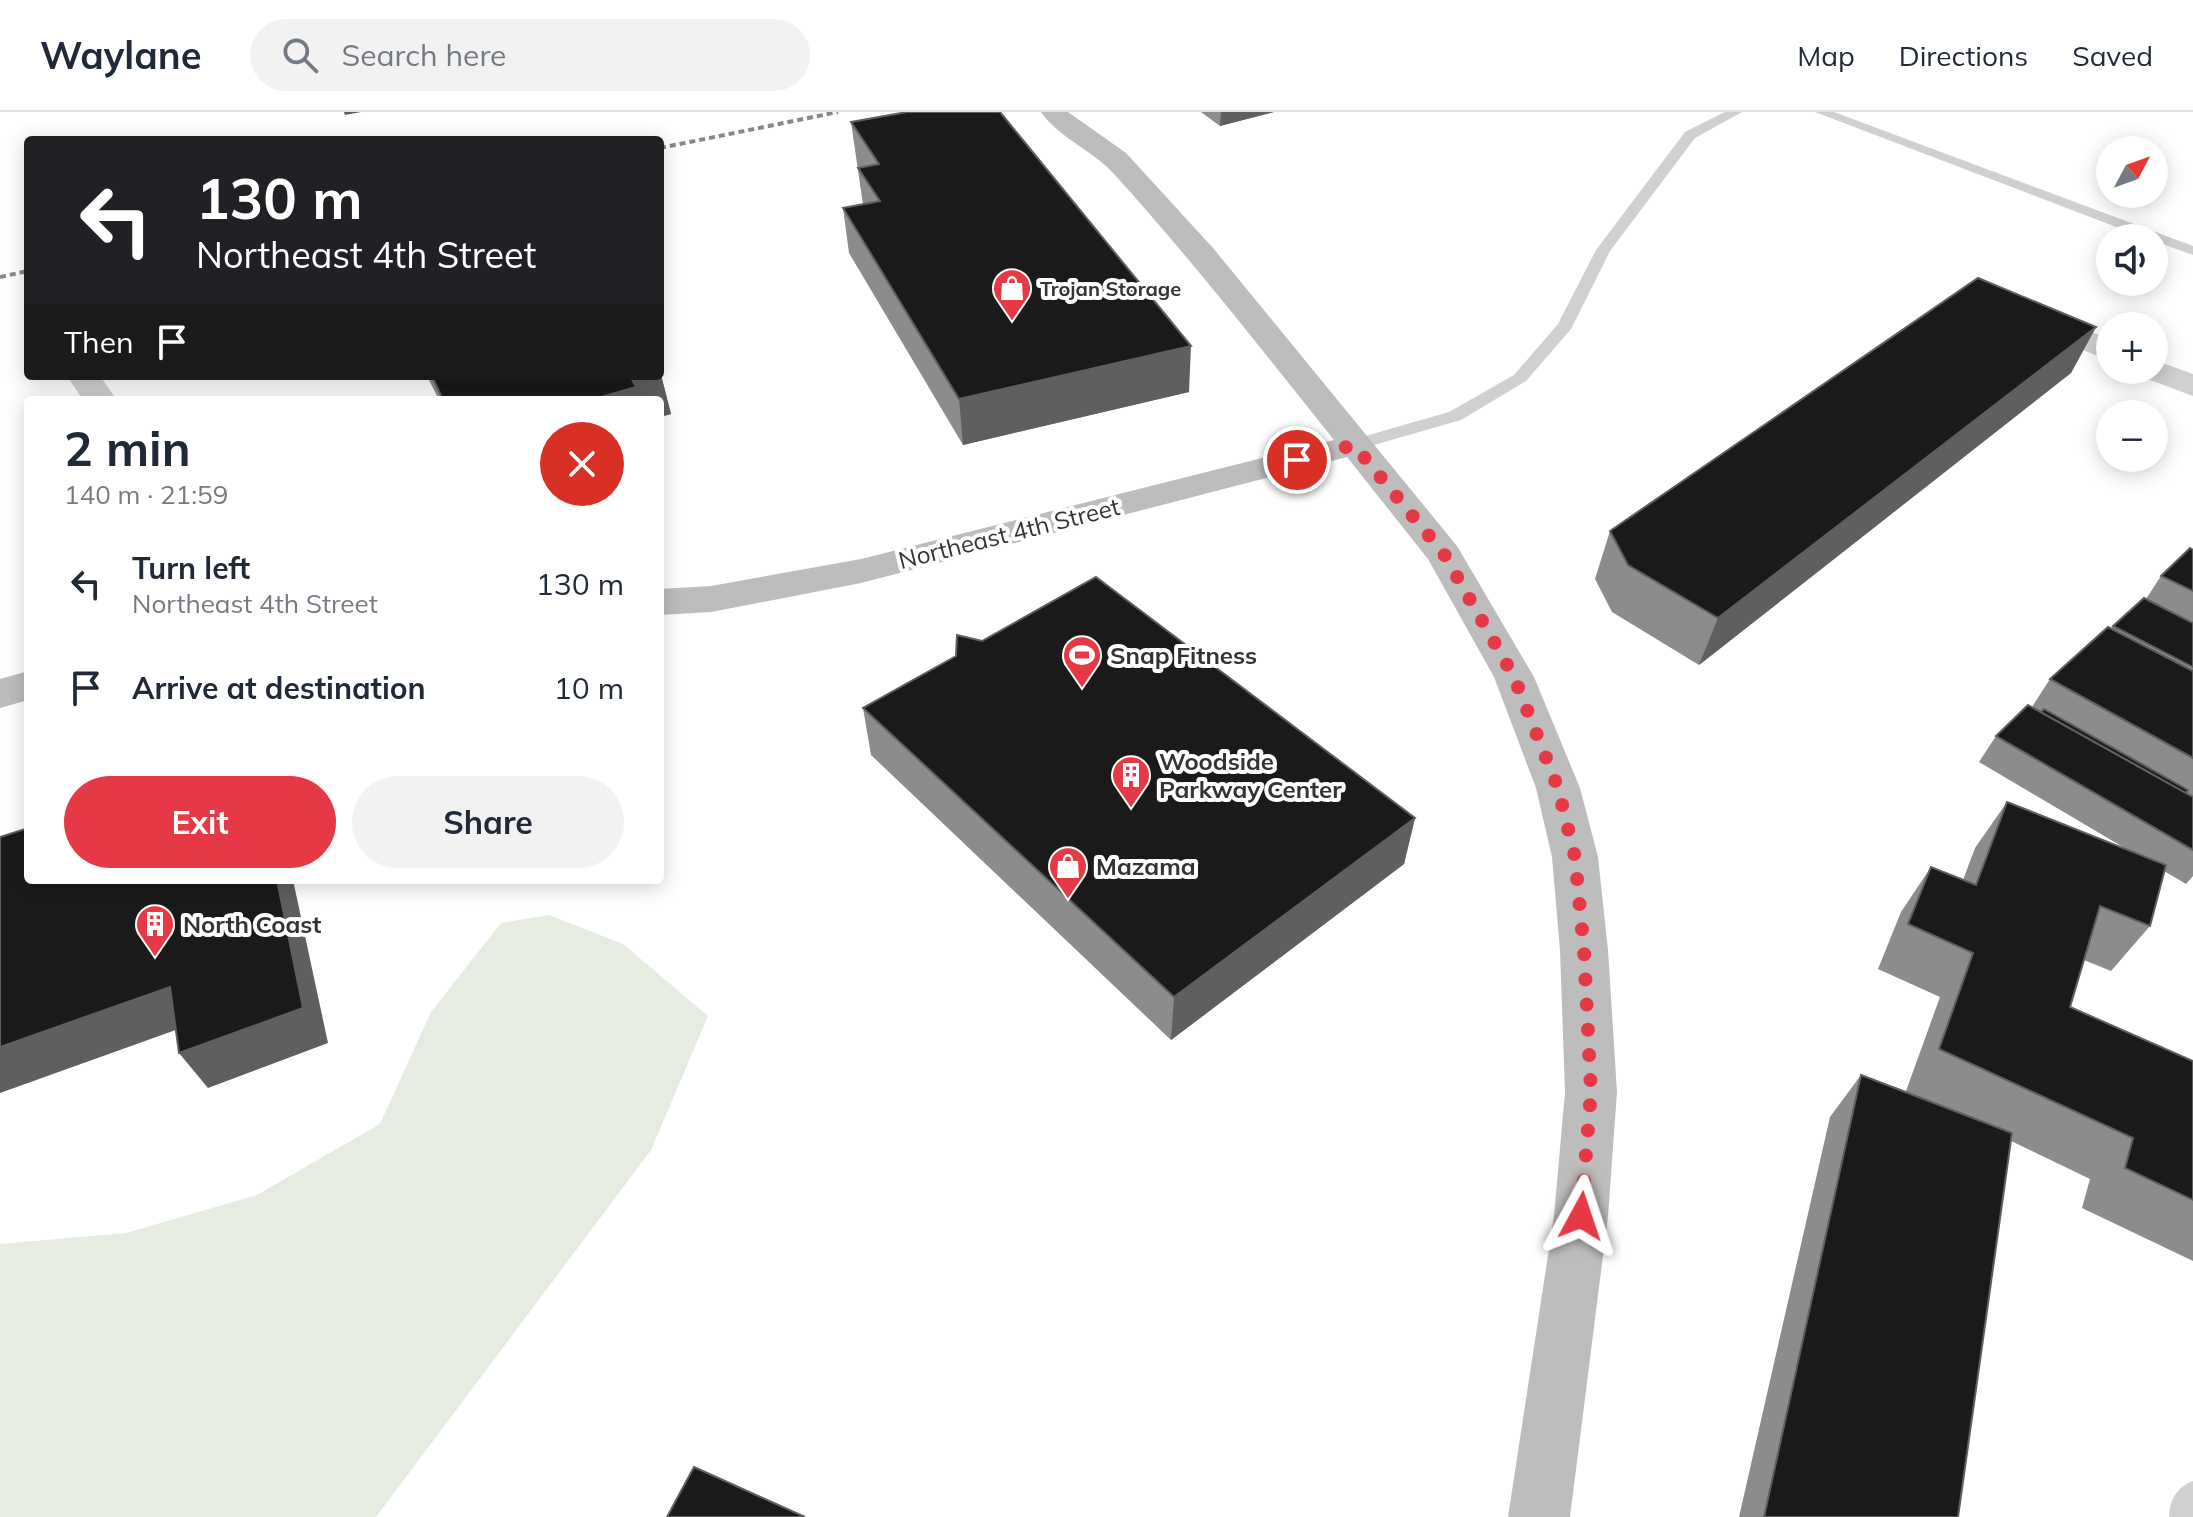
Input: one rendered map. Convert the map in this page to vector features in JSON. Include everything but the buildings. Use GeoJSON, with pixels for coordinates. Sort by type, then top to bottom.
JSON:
{"type":"FeatureCollection","features":[{"type":"Feature","properties":{"kind":"main road"},"geometry":{"type":"LineString","coordinates":[[1054,112],[1060,120],[1116,159],[1202,254],[1444,554],[1514,677],[1558,788],[1575,857],[1584,950],[1591,1092],[1581,1216],[1539,1517]]}},
{"type":"Feature","properties":{"kind":"main road"},"geometry":{"type":"LineString","coordinates":[[1097,112],[1116,159]]}},
{"type":"Feature","properties":{"kind":"main road","name":"Northeast 4th Street"},"geometry":{"type":"LineString","coordinates":[[664,602],[711,599],[861,571],[1354,445]]}},
{"type":"Feature","properties":{"kind":"main road"},"geometry":{"type":"LineString","coordinates":[[0,694],[24,686]]}},
{"type":"Feature","properties":{"kind":"street"},"geometry":{"type":"LineString","coordinates":[[2009,308],[2096,345]]}},
{"type":"Feature","properties":{"kind":"street"},"geometry":{"type":"LineString","coordinates":[[2168,376],[2193,386]]}},
{"type":"Feature","properties":{"kind":"lane"},"geometry":{"type":"LineString","coordinates":[[1354,445],[1455,416],[1520,378],[1565,326],[1603,250],[1690,135],[1735,112]]}},
{"type":"Feature","properties":{"kind":"lane"},"geometry":{"type":"LineString","coordinates":[[1822,112],[2193,251]]}},
{"type":"Feature","properties":{"kind":"lane"},"geometry":{"type":"LineString","coordinates":[[2184,1517],[2185,1505],[2193,1496]]}},
{"type":"Feature","properties":{"kind":"shaded area"},"geometry":{"type":"Polygon","coordinates":[[[549,915],[623,944],[708,1016],[651,1150],[376,1517],[0,1517],[0,1244],[126,1233],[257,1195],[380,1124],[431,1012],[501,923],[549,915]]]}},
{"type":"Feature","properties":{"kind":"railway"},"geometry":{"type":"LineString","coordinates":[[664,147],[838,112]]}},
{"type":"Feature","properties":{"kind":"railway"},"geometry":{"type":"LineString","coordinates":[[0,277],[24,272]]}},
{"type":"Feature","properties":{"kind":"place","name":"Trojan Storage"},"geometry":{"type":"Point","coordinates":[1012,322]}},
{"type":"Feature","properties":{"kind":"place","name":"Snap Fitness"},"geometry":{"type":"Point","coordinates":[1082,689]}},
{"type":"Feature","properties":{"kind":"place","name":"Woodside Parkway Center"},"geometry":{"type":"Point","coordinates":[1131,809]}},
{"type":"Feature","properties":{"kind":"place","name":"Mazama"},"geometry":{"type":"Point","coordinates":[1068,900]}},
{"type":"Feature","properties":{"kind":"place","name":"North Coast"},"geometry":{"type":"Point","coordinates":[155,958]}},
{"type":"Feature","properties":{"kind":"route"},"geometry":{"type":"LineString","coordinates":[[1297,460],[1354,445],[1444,554],[1514,677],[1558,788],[1575,857],[1584,950],[1591,1092],[1581,1216]]}}]}
